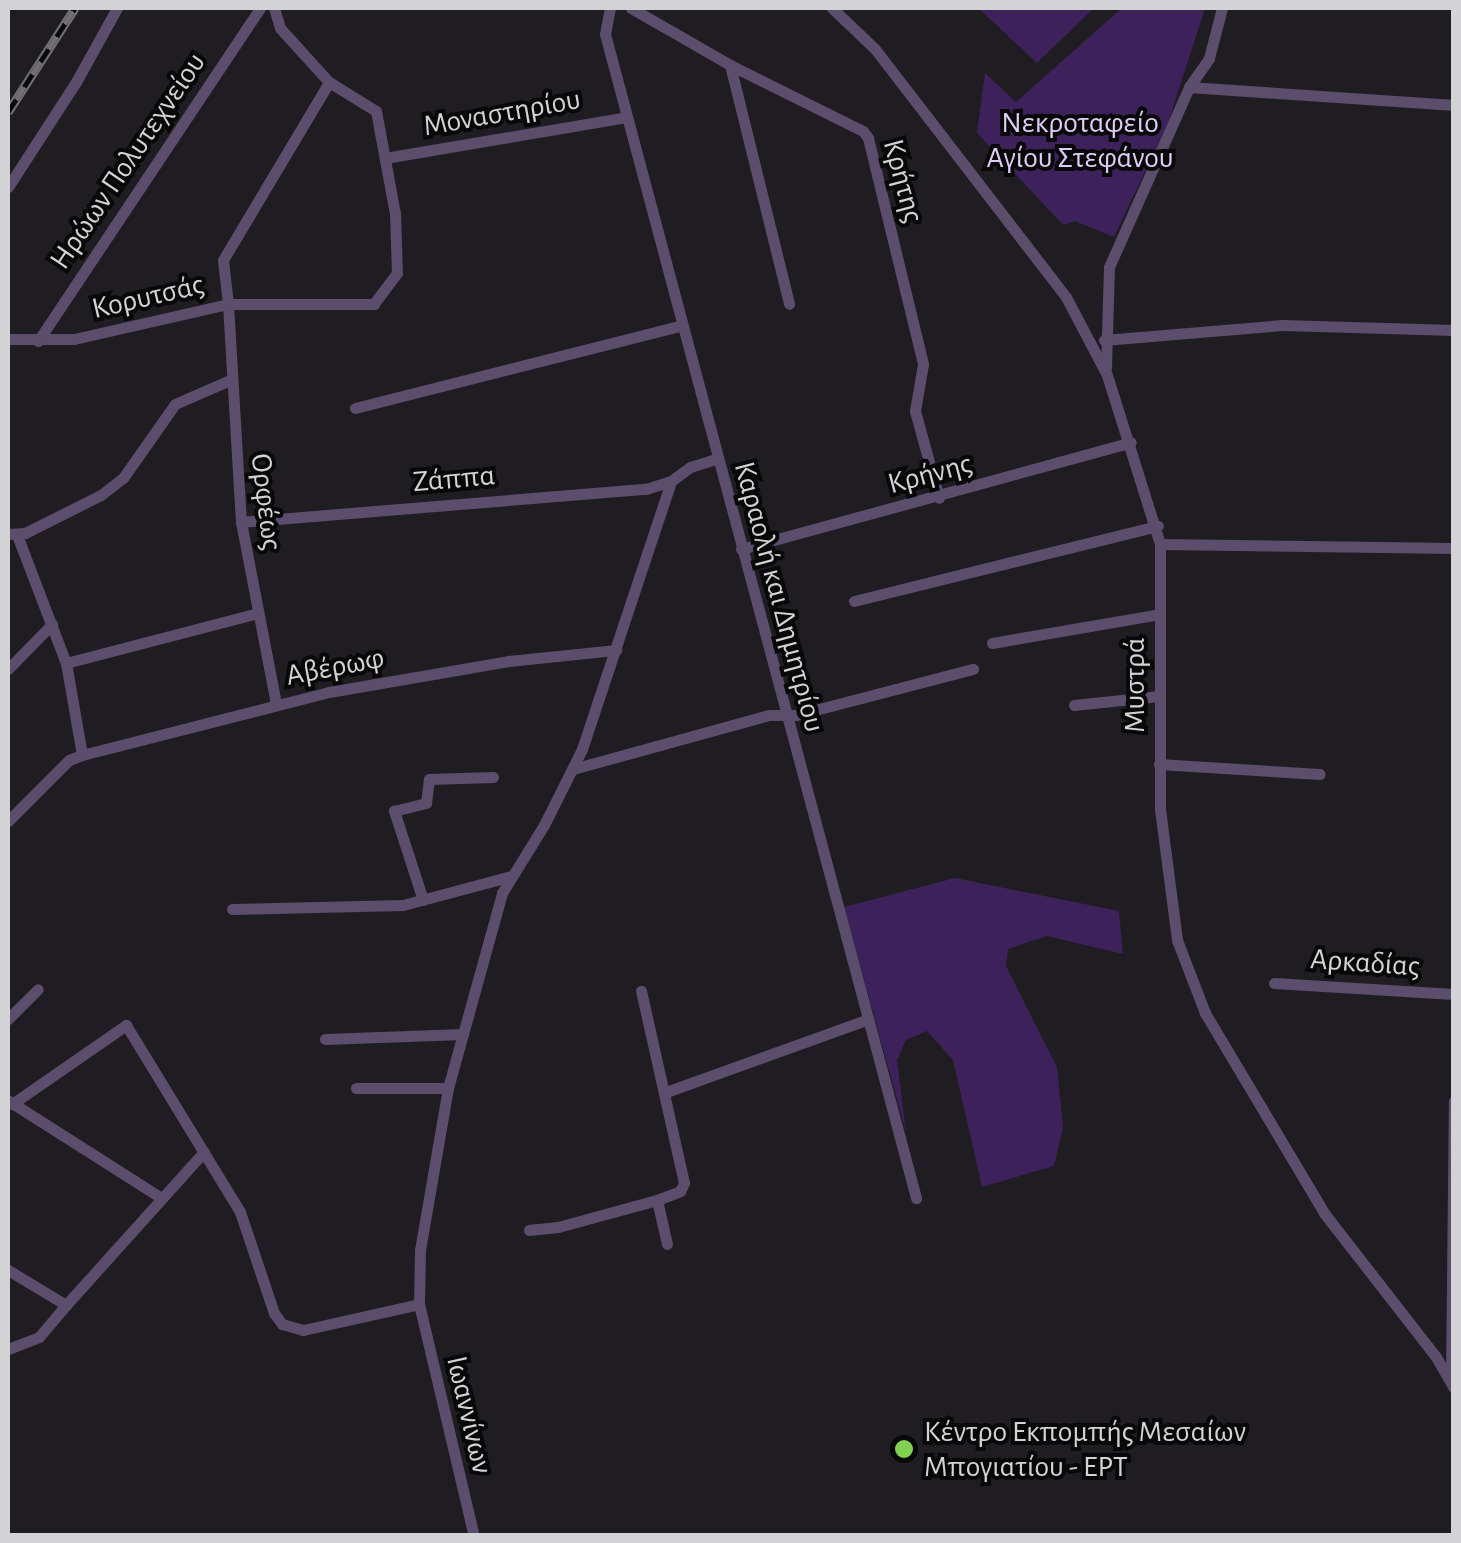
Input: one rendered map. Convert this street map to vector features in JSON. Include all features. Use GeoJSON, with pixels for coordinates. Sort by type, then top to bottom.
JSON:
{"type":"FeatureCollection","features":[{"type":"Feature","properties":{"kind":"street"},"geometry":{"type":"LineString","coordinates":[[8,187],[76,82],[117,8]]}},
{"type":"Feature","properties":{"kind":"street","name":"Ηρώων Πολυτεχνείου"},"geometry":{"type":"LineString","coordinates":[[38,341],[260,8]]}},
{"type":"Feature","properties":{"kind":"street"},"geometry":{"type":"LineString","coordinates":[[228,304],[374,304],[398,273],[395,214],[376,111],[329,82],[280,28],[274,8]]}},
{"type":"Feature","properties":{"kind":"street","name":"Καραολή και Δημητρίου"},"geometry":{"type":"LineString","coordinates":[[610,8],[605,34],[626,117],[916,1198]]}},
{"type":"Feature","properties":{"kind":"street","name":"Κρήτης"},"geometry":{"type":"LineString","coordinates":[[632,8],[730,65],[863,131],[868,138],[923,364],[914,411],[939,498]]}},
{"type":"Feature","properties":{"kind":"street","name":"Μυστρά"},"geometry":{"type":"LineString","coordinates":[[832,8],[875,49],[1066,297],[1107,375],[1158,526],[1160,764],[1171,911],[1177,940],[1205,1013],[1324,1213],[1452,1385]]}},
{"type":"Feature","properties":{"kind":"street"},"geometry":{"type":"LineString","coordinates":[[1107,375],[1104,340],[1109,268],[1189,87],[1209,58],[1222,8]]}},
{"type":"Feature","properties":{"kind":"street"},"geometry":{"type":"LineString","coordinates":[[730,65],[789,304]]}},
{"type":"Feature","properties":{"kind":"street","name":"Κορυτσάς"},"geometry":{"type":"LineString","coordinates":[[8,339],[38,341],[95,335],[228,304],[223,260],[329,82]]}},
{"type":"Feature","properties":{"kind":"street"},"geometry":{"type":"LineString","coordinates":[[1189,87],[1454,105]]}},
{"type":"Feature","properties":{"kind":"street","name":"Μοναστηρίου"},"geometry":{"type":"LineString","coordinates":[[385,158],[626,117]]}},
{"type":"Feature","properties":{"kind":"street","name":"Ορφέως"},"geometry":{"type":"LineString","coordinates":[[228,304],[241,522],[276,704]]}},
{"type":"Feature","properties":{"kind":"street"},"geometry":{"type":"LineString","coordinates":[[1104,340],[1282,325],[1454,330]]}},
{"type":"Feature","properties":{"kind":"street"},"geometry":{"type":"LineString","coordinates":[[355,408],[680,326]]}},
{"type":"Feature","properties":{"kind":"street"},"geometry":{"type":"LineString","coordinates":[[82,755],[66,663],[12,534],[114,486],[176,404],[230,380]]}},
{"type":"Feature","properties":{"kind":"street","name":"Κρήνης"},"geometry":{"type":"LineString","coordinates":[[741,549],[939,498],[1131,442]]}},
{"type":"Feature","properties":{"kind":"street","name":"Ζάππα"},"geometry":{"type":"LineString","coordinates":[[241,522],[646,489],[716,459]]}},
{"type":"Feature","properties":{"kind":"street","name":"Ιωαννίνων"},"geometry":{"type":"LineString","coordinates":[[474,1536],[419,1304],[420,1250],[448,1088],[502,893],[544,825],[572,768],[616,650],[671,481]]}},
{"type":"Feature","properties":{"kind":"street"},"geometry":{"type":"LineString","coordinates":[[854,600],[1158,526]]}},
{"type":"Feature","properties":{"kind":"street"},"geometry":{"type":"LineString","coordinates":[[1160,544],[1454,548]]}},
{"type":"Feature","properties":{"kind":"street"},"geometry":{"type":"LineString","coordinates":[[66,663],[258,613]]}},
{"type":"Feature","properties":{"kind":"street"},"geometry":{"type":"LineString","coordinates":[[992,643],[1160,614]]}},
{"type":"Feature","properties":{"kind":"street"},"geometry":{"type":"LineString","coordinates":[[8,669],[52,624]]}},
{"type":"Feature","properties":{"kind":"street","name":"Αβέρωφ"},"geometry":{"type":"LineString","coordinates":[[8,821],[70,760],[82,755],[276,704],[445,671],[616,650]]}},
{"type":"Feature","properties":{"kind":"street"},"geometry":{"type":"LineString","coordinates":[[572,768],[769,715],[972,669]]}},
{"type":"Feature","properties":{"kind":"street"},"geometry":{"type":"LineString","coordinates":[[1074,706],[1160,696]]}},
{"type":"Feature","properties":{"kind":"street"},"geometry":{"type":"LineString","coordinates":[[1160,764],[1320,774]]}},
{"type":"Feature","properties":{"kind":"street"},"geometry":{"type":"LineString","coordinates":[[423,900],[394,811],[426,804],[430,779],[492,777]]}},
{"type":"Feature","properties":{"kind":"street"},"geometry":{"type":"LineString","coordinates":[[232,909],[403,905],[511,876]]}},
{"type":"Feature","properties":{"kind":"street","name":"Αρκαδίας"},"geometry":{"type":"LineString","coordinates":[[1274,982],[1454,994]]}},
{"type":"Feature","properties":{"kind":"street"},"geometry":{"type":"LineString","coordinates":[[8,1018],[38,989]]}},
{"type":"Feature","properties":{"kind":"street"},"geometry":{"type":"LineString","coordinates":[[528,1230],[558,1227],[680,1191],[684,1182],[641,991]]}},
{"type":"Feature","properties":{"kind":"street"},"geometry":{"type":"LineString","coordinates":[[666,1092],[866,1020]]}},
{"type":"Feature","properties":{"kind":"street"},"geometry":{"type":"LineString","coordinates":[[161,1198],[10,1102],[126,1025],[240,1212],[282,1324],[303,1330],[419,1304]]}},
{"type":"Feature","properties":{"kind":"street"},"geometry":{"type":"LineString","coordinates":[[325,1039],[463,1034]]}},
{"type":"Feature","properties":{"kind":"street"},"geometry":{"type":"LineString","coordinates":[[356,1088],[448,1088]]}},
{"type":"Feature","properties":{"kind":"street"},"geometry":{"type":"LineString","coordinates":[[1452,1385],[1454,1101]]}},
{"type":"Feature","properties":{"kind":"street"},"geometry":{"type":"LineString","coordinates":[[8,1349],[39,1337],[204,1152]]}},
{"type":"Feature","properties":{"kind":"street"},"geometry":{"type":"LineString","coordinates":[[657,1200],[667,1244]]}},
{"type":"Feature","properties":{"kind":"street"},"geometry":{"type":"LineString","coordinates":[[8,1270],[66,1305]]}},
{"type":"Feature","properties":{"kind":"green space"},"geometry":{"type":"Polygon","coordinates":[[[978,8],[1094,8],[1037,63],[978,8]]]}},
{"type":"Feature","properties":{"kind":"green space","name":"Νεκροταφείο Αγίου Στεφάνου"},"geometry":{"type":"Polygon","coordinates":[[[1122,8],[1205,8],[1168,123],[1114,237],[1075,221],[1063,225],[977,133],[985,73],[1016,102],[1122,8]]]}},
{"type":"Feature","properties":{"kind":"green space"},"geometry":{"type":"Polygon","coordinates":[[[955,878],[1119,911],[1123,954],[1047,936],[1008,949],[1006,966],[1057,1067],[1063,1127],[1054,1166],[982,1187],[953,1060],[927,1031],[906,1040],[897,1060],[906,1132],[844,907],[955,878]]]}},
{"type":"Feature","properties":{"kind":"railway"},"geometry":{"type":"LineString","coordinates":[[8,112],[75,8]]}},
{"type":"Feature","properties":{"kind":"place","name":"Κέντρο Εκπομπής Μεσαίων Μπογιατίου - ΕΡΤ"},"geometry":{"type":"Point","coordinates":[904,1449]}}]}
